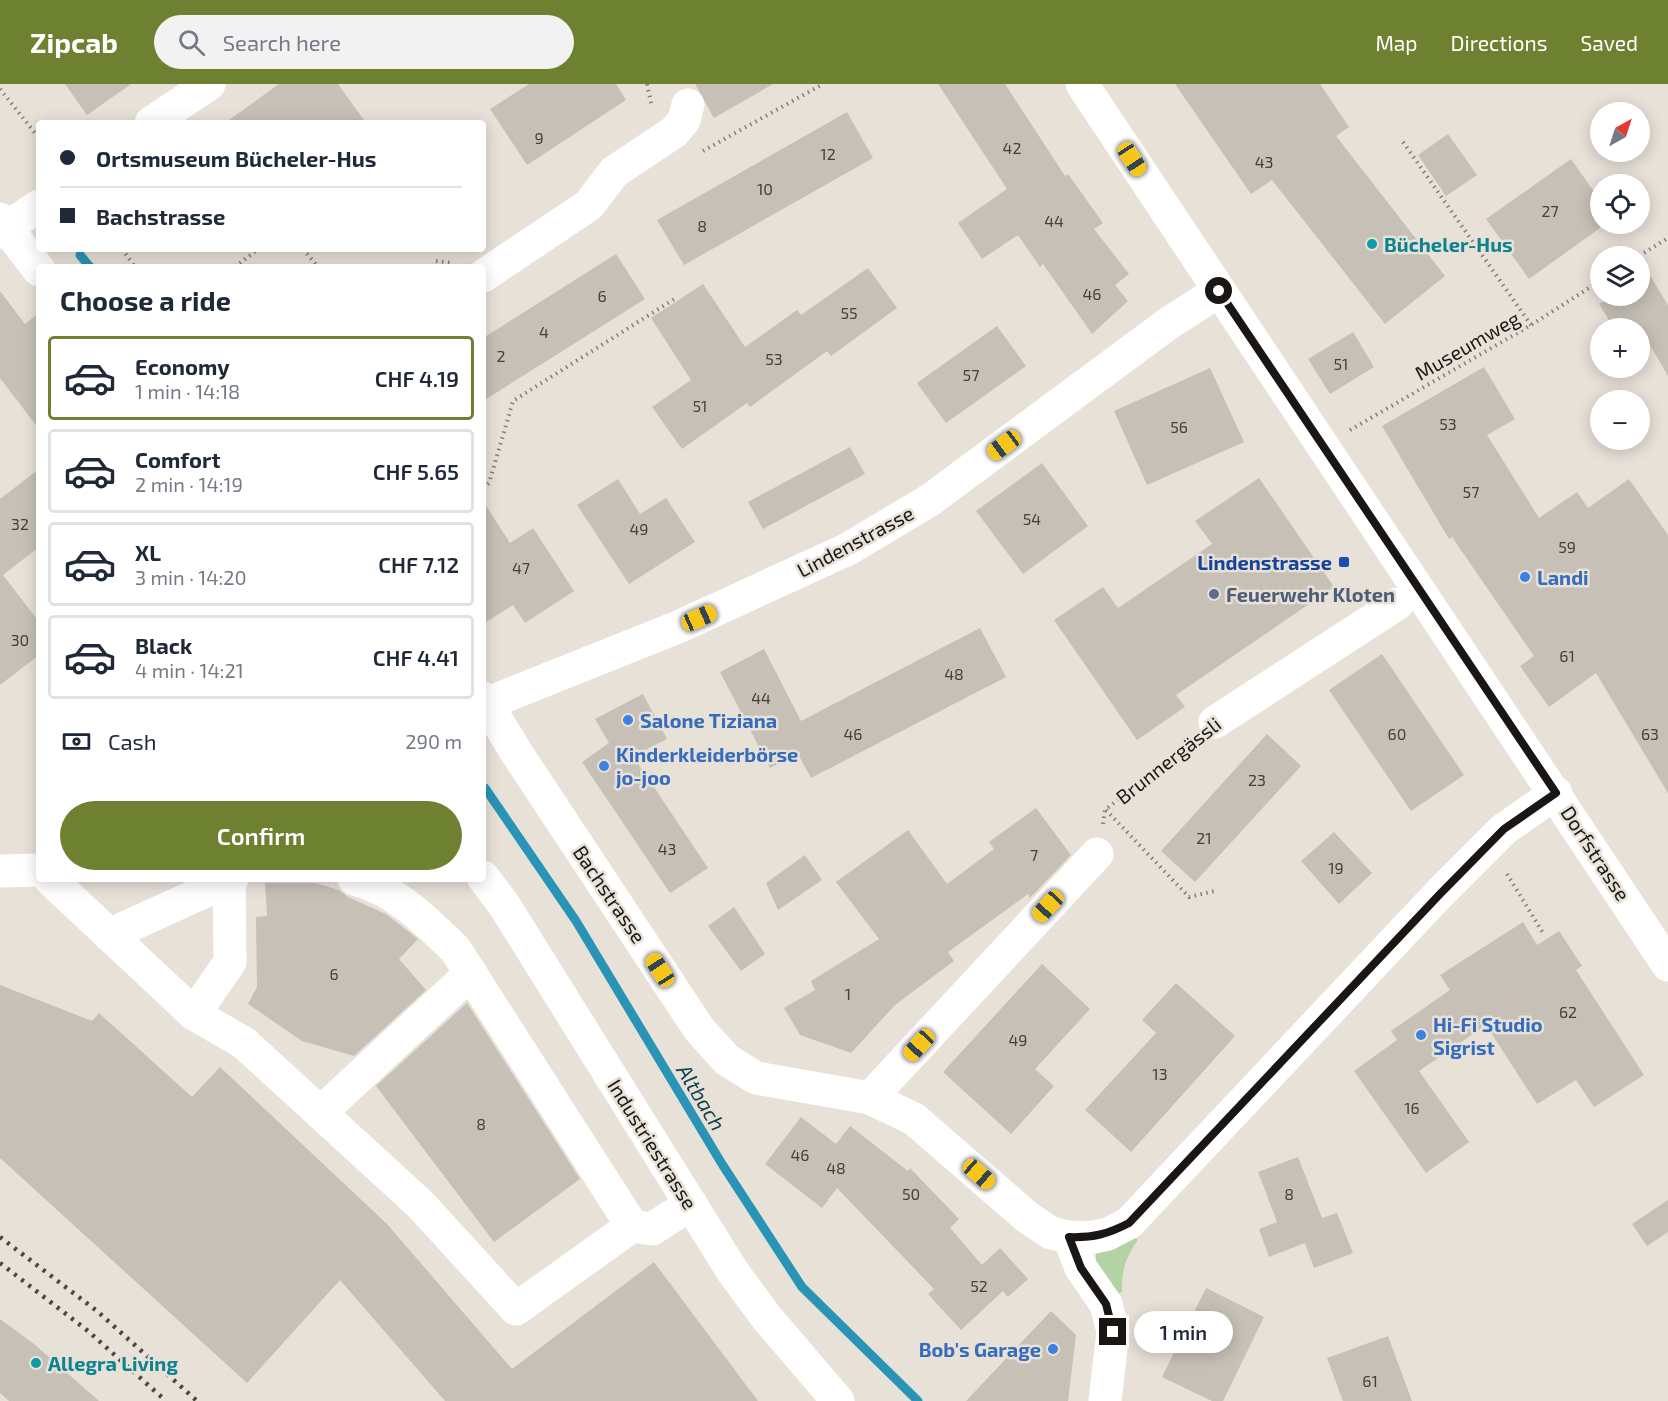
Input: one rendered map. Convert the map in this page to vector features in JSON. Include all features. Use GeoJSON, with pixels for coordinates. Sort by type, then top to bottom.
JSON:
{"type":"FeatureCollection","features":[{"type":"Feature","properties":{"kind":"street"},"geometry":{"type":"LineString","coordinates":[[155,120],[209,84]]}},
{"type":"Feature","properties":{"kind":"street","name":"Dorfstrasse"},"geometry":{"type":"LineString","coordinates":[[1082,84],[1556,793],[1668,965]]}},
{"type":"Feature","properties":{"kind":"street"},"geometry":{"type":"LineString","coordinates":[[486,274],[589,205],[614,172],[674,132],[684,120],[688,105]]}},
{"type":"Feature","properties":{"kind":"street"},"geometry":{"type":"LineString","coordinates":[[36,208],[2,226],[36,266]]}},
{"type":"Feature","properties":{"kind":"street","name":"Lindenstrasse"},"geometry":{"type":"LineString","coordinates":[[486,701],[678,627],[848,549],[930,500],[1169,323],[1219,291]]}},
{"type":"Feature","properties":{"kind":"street","name":"Brunnergässli"},"geometry":{"type":"LineString","coordinates":[[1215,722],[1397,604]]}},
{"type":"Feature","properties":{"kind":"street","name":"Bachstrasse"},"geometry":{"type":"LineString","coordinates":[[486,705],[699,1029],[727,1060],[756,1078],[870,1098],[914,1119],[1027,1216],[1051,1233],[1069,1237]]}},
{"type":"Feature","properties":{"kind":"street"},"geometry":{"type":"LineString","coordinates":[[1105,1401],[1113,1332],[1106,1304],[1081,1268],[1069,1237],[1089,1238],[1108,1234],[1129,1223],[1504,829],[1556,793]]}},
{"type":"Feature","properties":{"kind":"street"},"geometry":{"type":"LineString","coordinates":[[870,1098],[1097,854]]}},
{"type":"Feature","properties":{"kind":"street"},"geometry":{"type":"LineString","coordinates":[[0,870],[36,870]]}},
{"type":"Feature","properties":{"kind":"street","name":"Industriestrasse"},"geometry":{"type":"LineString","coordinates":[[486,881],[499,898],[733,1272],[767,1318],[838,1401]]}},
{"type":"Feature","properties":{"kind":"street"},"geometry":{"type":"LineString","coordinates":[[53,882],[194,1014],[244,1043],[421,1205],[516,1309],[632,1226],[652,1229],[691,1204]]}},
{"type":"Feature","properties":{"kind":"street"},"geometry":{"type":"LineString","coordinates":[[109,935],[227,882]]}},
{"type":"Feature","properties":{"kind":"street"},"geometry":{"type":"LineString","coordinates":[[194,1014],[230,962],[231,882]]}},
{"type":"Feature","properties":{"kind":"street"},"geometry":{"type":"LineString","coordinates":[[365,882],[418,912],[454,949],[632,1226]]}},
{"type":"Feature","properties":{"kind":"street"},"geometry":{"type":"LineString","coordinates":[[320,1113],[471,973]]}},
{"type":"Feature","properties":{"kind":"path"},"geometry":{"type":"LineString","coordinates":[[702,152],[823,84]]}},
{"type":"Feature","properties":{"kind":"path"},"geometry":{"type":"LineString","coordinates":[[0,89],[36,134]]}},
{"type":"Feature","properties":{"kind":"path"},"geometry":{"type":"LineString","coordinates":[[1403,142],[1531,325]]}},
{"type":"Feature","properties":{"kind":"path"},"geometry":{"type":"LineString","coordinates":[[1650,249],[1668,238]]}},
{"type":"Feature","properties":{"kind":"path"},"geometry":{"type":"LineString","coordinates":[[239,264],[254,252]]}},
{"type":"Feature","properties":{"kind":"path"},"geometry":{"type":"LineString","coordinates":[[306,252],[316,264]]}},
{"type":"Feature","properties":{"kind":"path"},"geometry":{"type":"LineString","coordinates":[[435,264],[436,259]]}},
{"type":"Feature","properties":{"kind":"path","name":"Museumweg"},"geometry":{"type":"LineString","coordinates":[[1347,432],[1531,325],[1590,287]]}},
{"type":"Feature","properties":{"kind":"path"},"geometry":{"type":"LineString","coordinates":[[486,486],[489,483],[513,401],[676,298]]}},
{"type":"Feature","properties":{"kind":"path","name":"Brunnergässli"},"geometry":{"type":"LineString","coordinates":[[1097,854],[1105,810],[1215,722]]}},
{"type":"Feature","properties":{"kind":"path"},"geometry":{"type":"LineString","coordinates":[[1105,810],[1189,897],[1215,891]]}},
{"type":"Feature","properties":{"kind":"path"},"geometry":{"type":"LineString","coordinates":[[1507,874],[1543,933]]}},
{"type":"Feature","properties":{"kind":"green space"},"geometry":{"type":"Polygon","coordinates":[[[1132,1235],[1138,1240],[1125,1264],[1122,1292],[1115,1295],[1096,1262],[1096,1253],[1132,1235]]]}},
{"type":"Feature","properties":{"kind":"building"},"geometry":{"type":"Polygon","coordinates":[[[65,84],[131,84],[87,115],[65,84]]]}},
{"type":"Feature","properties":{"kind":"building"},"geometry":{"type":"Polygon","coordinates":[[[279,84],[338,84],[364,120],[229,120],[279,84]]]}},
{"type":"Feature","properties":{"kind":"building"},"geometry":{"type":"Polygon","coordinates":[[[529,84],[616,84],[626,100],[527,165],[490,109],[529,84]]]}},
{"type":"Feature","properties":{"kind":"building"},"geometry":{"type":"Polygon","coordinates":[[[695,84],[773,84],[714,118],[695,84]]]}},
{"type":"Feature","properties":{"kind":"building"},"geometry":{"type":"Polygon","coordinates":[[[938,84],[1005,84],[1065,176],[1068,174],[1103,223],[1094,229],[1129,274],[1115,285],[1128,301],[1092,334],[1043,264],[1040,267],[1018,235],[982,259],[958,223],[1007,189],[938,84]]]}},
{"type":"Feature","properties":{"kind":"building"},"geometry":{"type":"Polygon","coordinates":[[[1175,84],[1320,84],[1349,127],[1336,136],[1445,276],[1385,324],[1272,180],[1251,194],[1175,84]]]}},
{"type":"Feature","properties":{"kind":"building"},"geometry":{"type":"Polygon","coordinates":[[[847,112],[873,158],[684,265],[657,220],[847,112]]]}},
{"type":"Feature","properties":{"kind":"building"},"geometry":{"type":"Polygon","coordinates":[[[1448,134],[1477,175],[1446,196],[1418,155],[1448,134]]]}},
{"type":"Feature","properties":{"kind":"building"},"geometry":{"type":"Polygon","coordinates":[[[1571,159],[1590,186],[1592,234],[1529,279],[1486,219],[1571,159]]]}},
{"type":"Feature","properties":{"kind":"building"},"geometry":{"type":"Polygon","coordinates":[[[616,254],[645,299],[486,399],[486,336],[616,254]]]}},
{"type":"Feature","properties":{"kind":"building"},"geometry":{"type":"Polygon","coordinates":[[[868,268],[897,308],[831,356],[827,351],[750,407],[747,403],[682,449],[652,407],[691,380],[651,318],[703,284],[745,347],[797,310],[801,315],[868,268]]]}},
{"type":"Feature","properties":{"kind":"building"},"geometry":{"type":"Polygon","coordinates":[[[1650,275],[1668,305],[1668,376],[1650,345],[1650,318],[1608,318],[1600,306],[1650,306],[1650,275]]]}},
{"type":"Feature","properties":{"kind":"building"},"geometry":{"type":"Polygon","coordinates":[[[0,291],[25,324],[36,315],[36,425],[0,378],[0,291]]]}},
{"type":"Feature","properties":{"kind":"building"},"geometry":{"type":"Polygon","coordinates":[[[997,326],[1026,366],[946,423],[917,383],[997,326]]]}},
{"type":"Feature","properties":{"kind":"building"},"geometry":{"type":"Polygon","coordinates":[[[1353,332],[1374,367],[1330,394],[1308,359],[1353,332]]]}},
{"type":"Feature","properties":{"kind":"building"},"geometry":{"type":"Polygon","coordinates":[[[1484,367],[1515,419],[1487,435],[1539,518],[1577,492],[1588,508],[1629,479],[1668,535],[1668,793],[1596,673],[1549,707],[1520,666],[1534,656],[1452,537],[1449,539],[1382,426],[1484,367]]]}},
{"type":"Feature","properties":{"kind":"building"},"geometry":{"type":"Polygon","coordinates":[[[1210,368],[1244,442],[1147,485],[1114,411],[1210,368]]]}},
{"type":"Feature","properties":{"kind":"building"},"geometry":{"type":"Polygon","coordinates":[[[850,447],[865,474],[763,529],[748,502],[850,447]]]}},
{"type":"Feature","properties":{"kind":"building"},"geometry":{"type":"Polygon","coordinates":[[[1042,463],[1088,526],[1023,574],[976,511],[1042,463]]]}},
{"type":"Feature","properties":{"kind":"building"},"geometry":{"type":"Polygon","coordinates":[[[36,471],[36,549],[3,575],[36,618],[36,657],[0,685],[0,499],[36,471]]]}},
{"type":"Feature","properties":{"kind":"building"},"geometry":{"type":"Polygon","coordinates":[[[1259,478],[1334,587],[1176,695],[1185,707],[1137,740],[1054,620],[1103,587],[1118,608],[1212,544],[1195,521],[1259,478]]]}},
{"type":"Feature","properties":{"kind":"building"},"geometry":{"type":"Polygon","coordinates":[[[618,479],[640,514],[666,498],[695,542],[629,584],[577,505],[618,479]]]}},
{"type":"Feature","properties":{"kind":"building"},"geometry":{"type":"Polygon","coordinates":[[[486,506],[510,543],[533,528],[574,591],[525,623],[513,605],[486,622],[486,506]]]}},
{"type":"Feature","properties":{"kind":"building"},"geometry":{"type":"Polygon","coordinates":[[[980,628],[1006,677],[811,778],[798,754],[770,768],[720,672],[764,649],[801,721],[980,628]]]}},
{"type":"Feature","properties":{"kind":"building"},"geometry":{"type":"Polygon","coordinates":[[[1382,654],[1464,775],[1411,811],[1329,690],[1382,654]]]}},
{"type":"Feature","properties":{"kind":"building"},"geometry":{"type":"Polygon","coordinates":[[[643,694],[667,739],[633,756],[708,868],[670,893],[582,762],[609,743],[595,719],[643,694]]]}},
{"type":"Feature","properties":{"kind":"building"},"geometry":{"type":"Polygon","coordinates":[[[1267,734],[1301,766],[1195,882],[1161,851],[1267,734]]]}},
{"type":"Feature","properties":{"kind":"building"},"geometry":{"type":"Polygon","coordinates":[[[1036,808],[1071,855],[1030,898],[1028,894],[948,952],[954,961],[895,1005],[851,1053],[800,1035],[784,1008],[815,990],[811,981],[879,939],[836,882],[908,830],[947,884],[994,849],[989,842],[1036,808]]]}},
{"type":"Feature","properties":{"kind":"building"},"geometry":{"type":"Polygon","coordinates":[[[1334,832],[1372,873],[1339,904],[1301,861],[1334,832]]]}},
{"type":"Feature","properties":{"kind":"building"},"geometry":{"type":"Polygon","coordinates":[[[805,855],[822,880],[778,910],[766,883],[805,855]]]}},
{"type":"Feature","properties":{"kind":"building"},"geometry":{"type":"Polygon","coordinates":[[[265,883],[315,883],[339,890],[348,897],[386,914],[418,939],[399,959],[426,990],[354,1056],[302,1041],[248,1004],[257,987],[256,917],[267,916],[265,883]]]}},
{"type":"Feature","properties":{"kind":"building"},"geometry":{"type":"Polygon","coordinates":[[[734,907],[765,954],[741,971],[708,926],[734,907]]]}},
{"type":"Feature","properties":{"kind":"building"},"geometry":{"type":"Polygon","coordinates":[[[1523,922],[1537,945],[1559,931],[1582,966],[1576,970],[1644,1075],[1594,1107],[1576,1080],[1537,1104],[1486,1025],[1419,1071],[1469,1142],[1426,1173],[1354,1071],[1397,1040],[1391,1031],[1450,990],[1440,975],[1523,922]]]}},
{"type":"Feature","properties":{"kind":"building"},"geometry":{"type":"Polygon","coordinates":[[[1042,964],[1090,1009],[1035,1069],[1054,1086],[1011,1134],[943,1072],[1042,964]]]}},
{"type":"Feature","properties":{"kind":"building"},"geometry":{"type":"Polygon","coordinates":[[[1176,983],[1235,1036],[1131,1152],[1085,1110],[1156,1033],[1142,1020],[1176,983]]]}},
{"type":"Feature","properties":{"kind":"building"},"geometry":{"type":"Polygon","coordinates":[[[0,985],[92,1021],[99,1013],[192,1097],[220,1067],[387,1224],[512,1369],[654,1262],[758,1401],[445,1401],[340,1280],[247,1383],[0,1158],[0,985]]]}},
{"type":"Feature","properties":{"kind":"building"},"geometry":{"type":"Polygon","coordinates":[[[467,1003],[580,1179],[494,1242],[376,1086],[467,1003]]]}},
{"type":"Feature","properties":{"kind":"building"},"geometry":{"type":"Polygon","coordinates":[[[801,1117],[836,1144],[850,1126],[908,1171],[910,1168],[959,1219],[950,1228],[982,1265],[1000,1248],[1028,1279],[1008,1297],[1003,1291],[961,1330],[928,1294],[934,1289],[837,1188],[822,1208],[765,1164],[801,1117]]]}},
{"type":"Feature","properties":{"kind":"building"},"geometry":{"type":"Polygon","coordinates":[[[1298,1157],[1322,1218],[1337,1213],[1353,1253],[1314,1268],[1305,1243],[1269,1257],[1259,1229],[1277,1222],[1258,1172],[1298,1157]]]}},
{"type":"Feature","properties":{"kind":"building"},"geometry":{"type":"Polygon","coordinates":[[[1668,1200],[1668,1232],[1647,1246],[1632,1224],[1668,1200]]]}},
{"type":"Feature","properties":{"kind":"building"},"geometry":{"type":"Polygon","coordinates":[[[1206,1288],[1264,1317],[1223,1401],[1212,1401],[1162,1377],[1206,1288]]]}},
{"type":"Feature","properties":{"kind":"building"},"geometry":{"type":"Polygon","coordinates":[[[1051,1311],[1076,1335],[1068,1401],[966,1401],[1051,1311]]]}},
{"type":"Feature","properties":{"kind":"building","name":"Allegra Living"},"geometry":{"type":"Polygon","coordinates":[[[0,1319],[34,1344],[99,1401],[9,1401],[0,1393],[0,1319]]]}},
{"type":"Feature","properties":{"kind":"building"},"geometry":{"type":"Polygon","coordinates":[[[1388,1336],[1412,1401],[1343,1401],[1327,1358],[1388,1336]]]}},
{"type":"Feature","properties":{"kind":"waterway","name":"Altbach"},"geometry":{"type":"LineString","coordinates":[[80,255],[88,264]]}},
{"type":"Feature","properties":{"kind":"waterway","name":"Altbach"},"geometry":{"type":"LineString","coordinates":[[486,789],[576,921],[722,1164],[802,1287],[918,1401]]}},
{"type":"Feature","properties":{"kind":"railway"},"geometry":{"type":"LineString","coordinates":[[0,1237],[97,1311],[197,1401]]}},
{"type":"Feature","properties":{"kind":"railway"},"geometry":{"type":"LineString","coordinates":[[0,1263],[88,1331],[166,1401]]}},
{"type":"Feature","properties":{"kind":"place","name":"Bücheler-Hus"},"geometry":{"type":"Point","coordinates":[1372,244]}},
{"type":"Feature","properties":{"kind":"place","name":"Lindenstrasse"},"geometry":{"type":"Point","coordinates":[1344,562]}},
{"type":"Feature","properties":{"kind":"place","name":"Landi"},"geometry":{"type":"Point","coordinates":[1525,577]}},
{"type":"Feature","properties":{"kind":"place","name":"Feuerwehr Kloten"},"geometry":{"type":"Point","coordinates":[1214,594]}},
{"type":"Feature","properties":{"kind":"place","name":"Salone Tiziana"},"geometry":{"type":"Point","coordinates":[628,720]}},
{"type":"Feature","properties":{"kind":"place","name":"Kinderkleiderbörse jo-joo"},"geometry":{"type":"Point","coordinates":[604,766]}},
{"type":"Feature","properties":{"kind":"place","name":"Hi-Fi Studio Sigrist"},"geometry":{"type":"Point","coordinates":[1421,1035]}},
{"type":"Feature","properties":{"kind":"place","name":"Bob's Garage"},"geometry":{"type":"Point","coordinates":[1053,1349]}},
{"type":"Feature","properties":{"kind":"place","name":"Allegra Living"},"geometry":{"type":"Point","coordinates":[36,1363]}},
{"type":"Feature","properties":{"kind":"route"},"geometry":{"type":"LineString","coordinates":[[1113,1332],[1106,1304],[1081,1268],[1069,1237],[1089,1238],[1108,1234],[1129,1223],[1504,829],[1556,793],[1219,291]]}}]}
